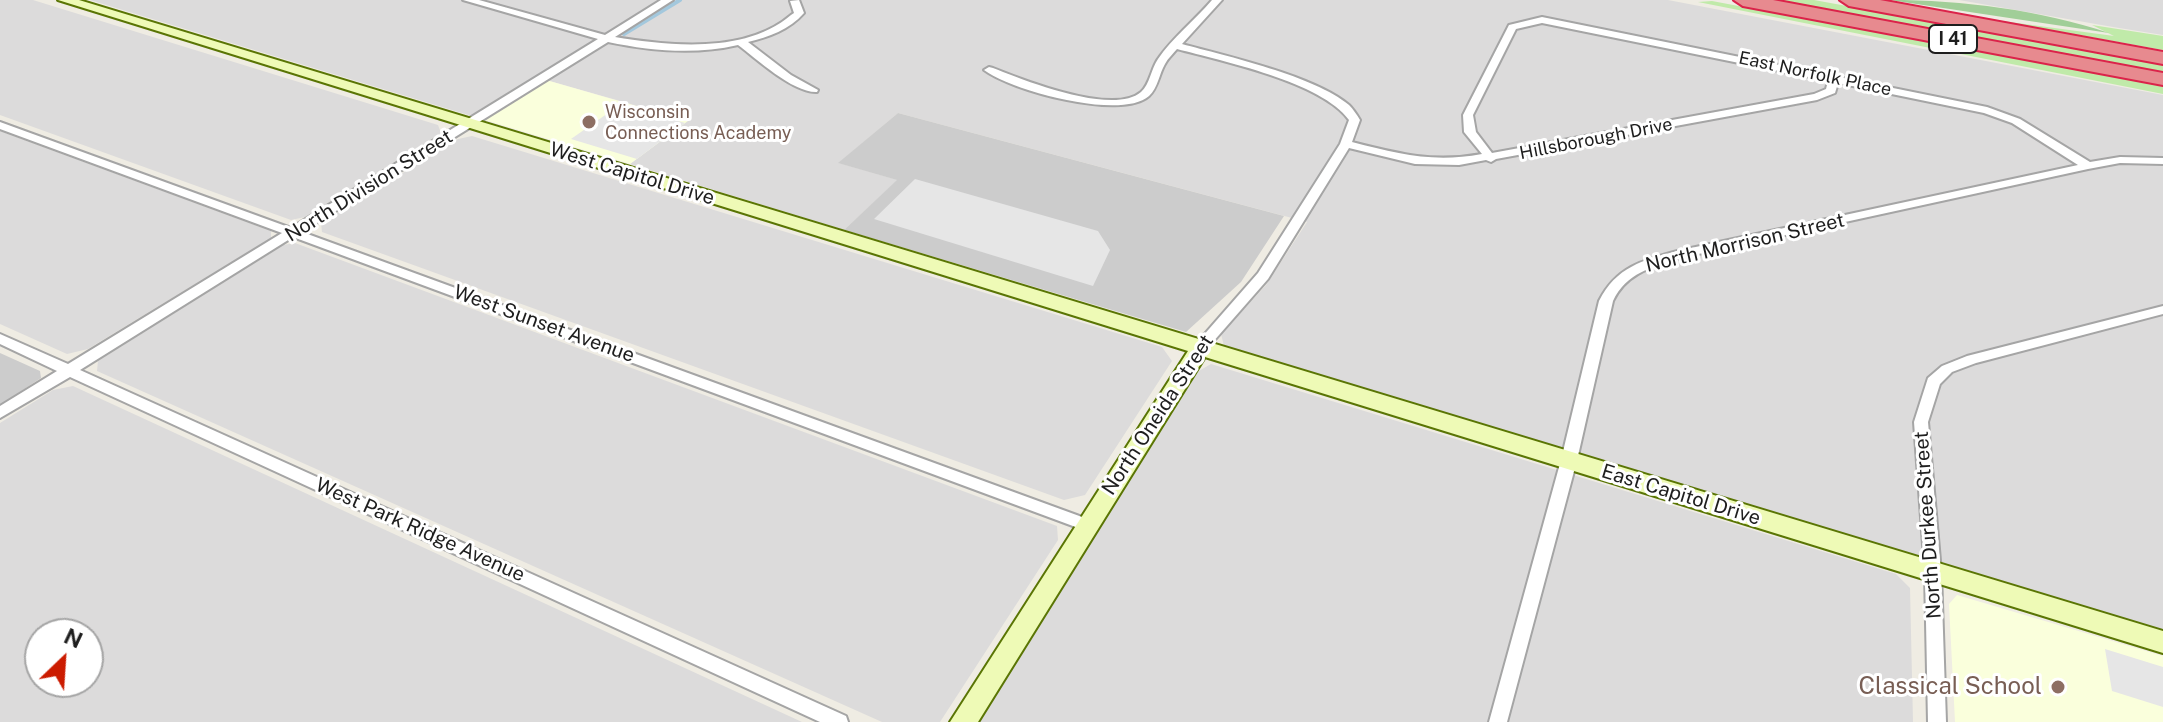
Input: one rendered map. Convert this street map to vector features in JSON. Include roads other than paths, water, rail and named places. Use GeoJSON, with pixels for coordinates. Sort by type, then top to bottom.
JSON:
{"type":"FeatureCollection","features":[{"type":"Feature","properties":{"kind":"highway","name":"I 41"},"geometry":{"type":"LineString","coordinates":[[1743,0],[2163,79]]}},
{"type":"Feature","properties":{"kind":"highway","name":"I 41"},"geometry":{"type":"LineString","coordinates":[[1849,0],[2163,58]]}},
{"type":"Feature","properties":{"kind":"street","name":"West Capitol Drive"},"geometry":{"type":"LineString","coordinates":[[65,0],[1200,348]]}},
{"type":"Feature","properties":{"kind":"street"},"geometry":{"type":"LineString","coordinates":[[468,0],[607,37],[674,48],[741,42],[793,20],[799,13],[795,1]]}},
{"type":"Feature","properties":{"kind":"street","name":"North Division Street"},"geometry":{"type":"LineString","coordinates":[[0,413],[668,0]]}},
{"type":"Feature","properties":{"kind":"street"},"geometry":{"type":"LineString","coordinates":[[989,70],[1022,83],[1103,103],[1134,101],[1150,88],[1157,69],[1217,0]]}},
{"type":"Feature","properties":{"kind":"street","name":"East Norfolk Place"},"geometry":{"type":"LineString","coordinates":[[1491,159],[1470,132],[1468,115],[1512,27],[1528,21],[1553,21],[2001,114],[2088,166]]}},
{"type":"Feature","properties":{"kind":"street"},"geometry":{"type":"LineString","coordinates":[[741,42],[787,77],[813,90]]}},
{"type":"Feature","properties":{"kind":"street","name":"North Oneida Street"},"geometry":{"type":"LineString","coordinates":[[963,722],[1200,348],[1263,276],[1346,144],[1355,120],[1348,106],[1337,98],[1176,46]]}},
{"type":"Feature","properties":{"kind":"street","name":"Hillsborough Drive"},"geometry":{"type":"LineString","coordinates":[[1346,144],[1433,163],[1491,159],[1817,97],[1831,91],[1834,78]]}},
{"type":"Feature","properties":{"kind":"street","name":"West Sunset Avenue"},"geometry":{"type":"LineString","coordinates":[[0,125],[1087,525]]}},
{"type":"Feature","properties":{"kind":"street","name":"North Morrison Street"},"geometry":{"type":"LineString","coordinates":[[1498,722],[1569,460],[1606,301],[1613,287],[1636,268],[1677,255],[2088,166],[2120,160],[2163,161]]}},
{"type":"Feature","properties":{"kind":"street","name":"North Durkee Street"},"geometry":{"type":"LineString","coordinates":[[1937,722],[1933,572],[1921,422],[1933,382],[1947,369],[1972,359],[2163,310]]}},
{"type":"Feature","properties":{"kind":"street","name":"West Park Ridge Avenue"},"geometry":{"type":"LineString","coordinates":[[0,339],[839,722]]}},
{"type":"Feature","properties":{"kind":"street","name":"East Capitol Drive"},"geometry":{"type":"LineString","coordinates":[[1200,348],[2163,642]]}},
{"type":"Feature","properties":{"kind":"waterway"},"geometry":{"type":"LineString","coordinates":[[624,34],[680,0]]}},
{"type":"Feature","properties":{"kind":"place","name":"Wisconsin Connections Academy"},"geometry":{"type":"Point","coordinates":[589,122]}},
{"type":"Feature","properties":{"kind":"place","name":"Classical School"},"geometry":{"type":"Point","coordinates":[2058,687]}}]}
